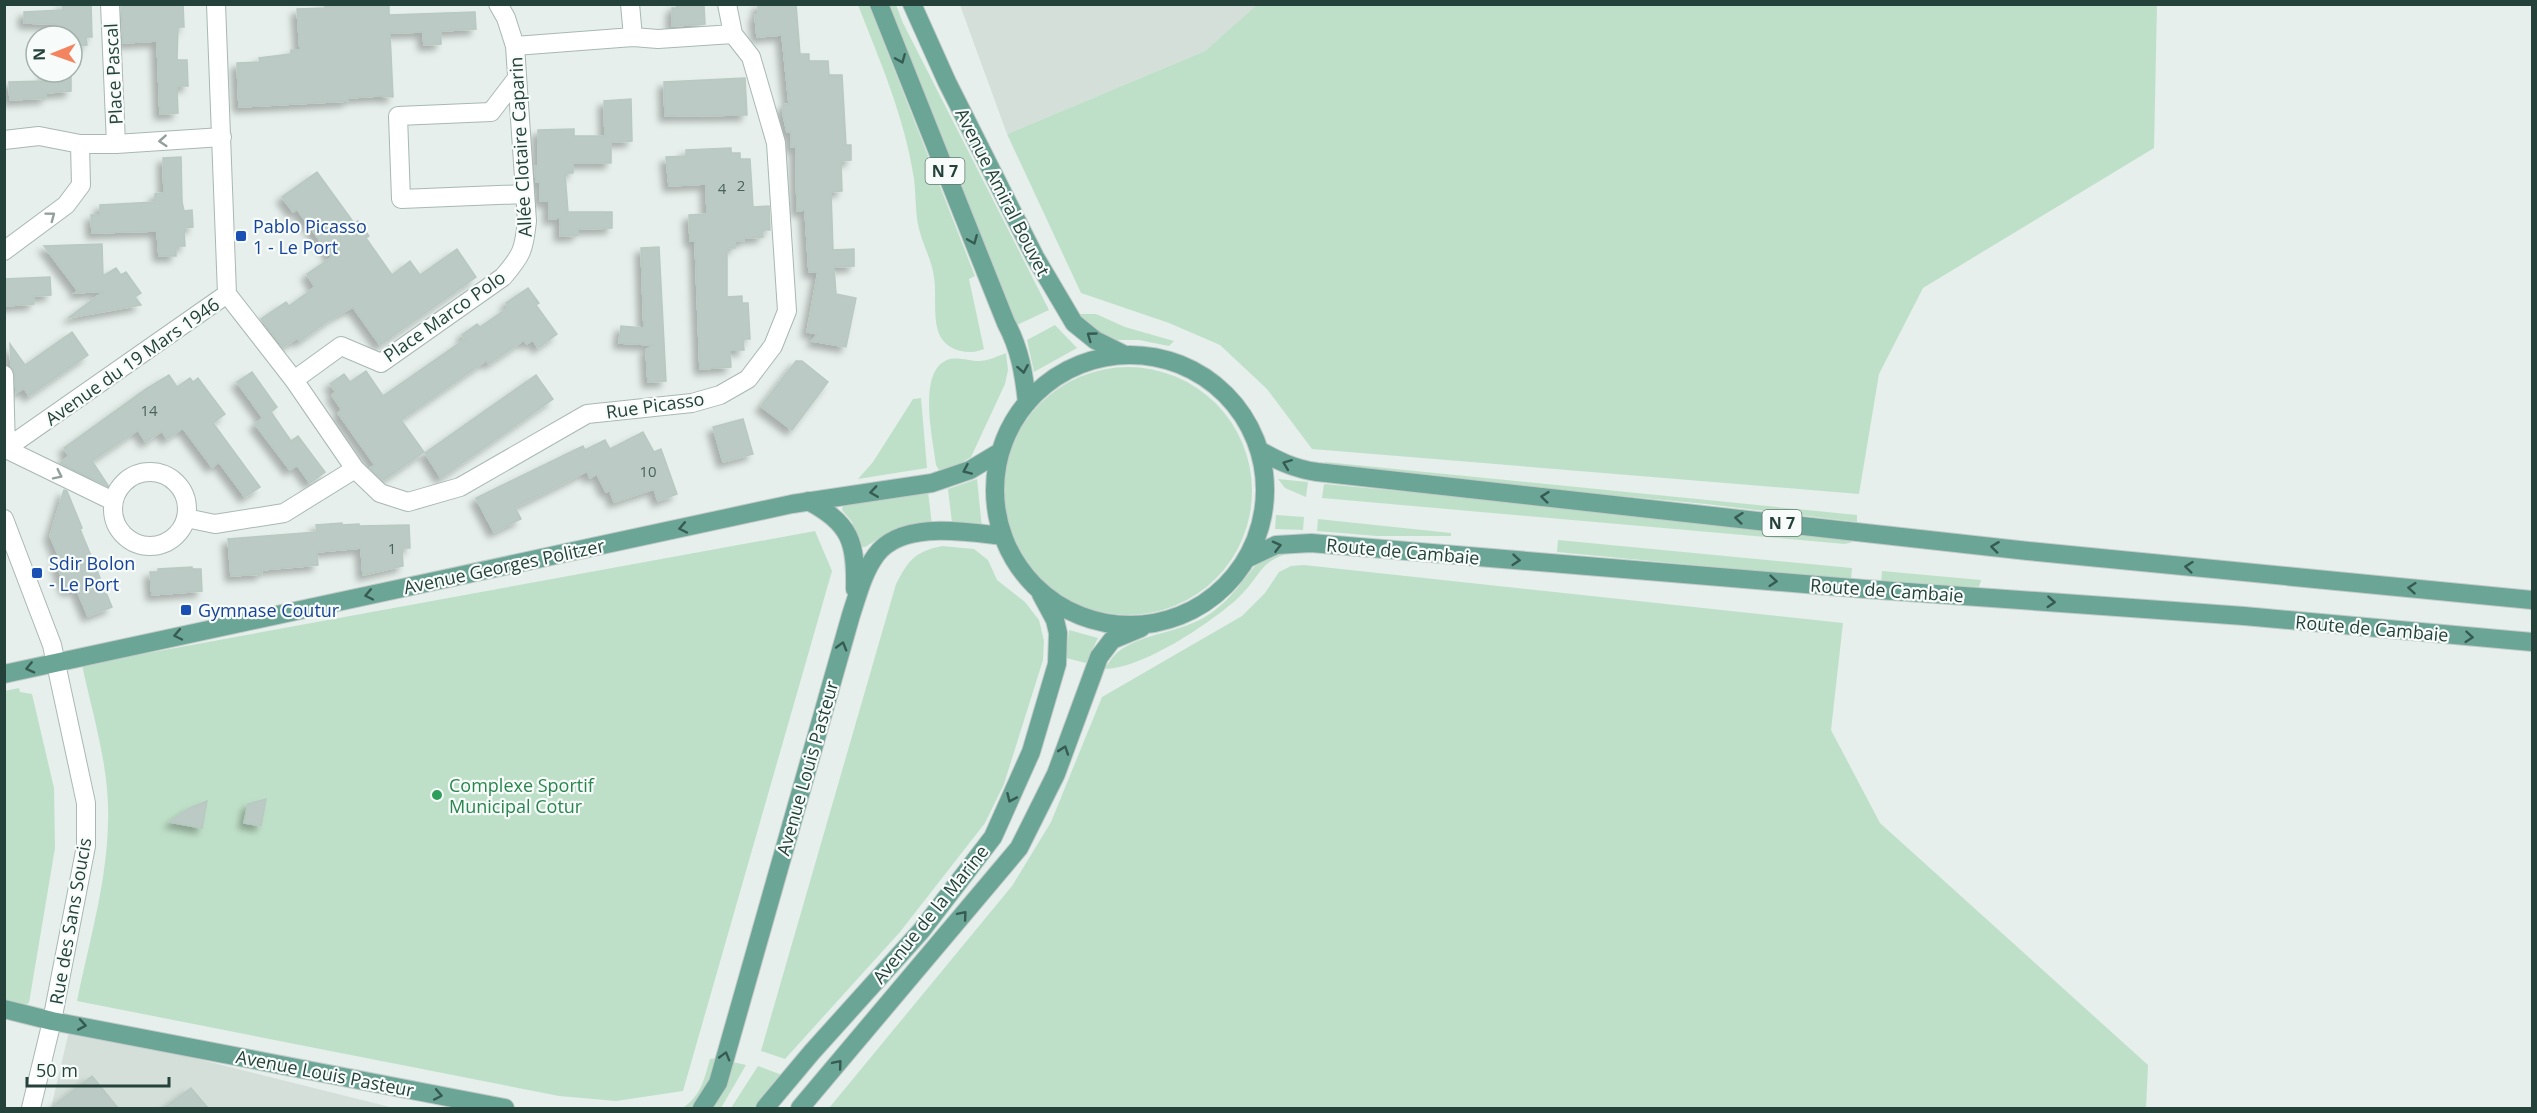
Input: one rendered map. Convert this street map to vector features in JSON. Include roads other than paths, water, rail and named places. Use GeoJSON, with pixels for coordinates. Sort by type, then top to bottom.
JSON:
{"type":"FeatureCollection","features":[{"type":"Feature","properties":{"kind":"main road","name":"Avenue Amiral Bouvet"},"geometry":{"type":"LineString","coordinates":[[879,4],[1006,323],[1014,337],[1023,365],[1027,403]]}},
{"type":"Feature","properties":{"kind":"main road","name":"Avenue Amiral Bouvet"},"geometry":{"type":"LineString","coordinates":[[912,4],[947,82],[1035,257],[1074,323],[1095,340],[1124,354]]}},
{"type":"Feature","properties":{"kind":"main road"},"geometry":{"type":"LineString","coordinates":[[1124,354],[1156,357],[1186,367],[1218,387],[1243,416],[1259,450],[1264,476],[1264,502],[1258,532],[1246,560],[1221,590],[1188,612],[1150,624],[1110,624],[1072,613],[1039,590],[1018,565],[1003,536],[996,508],[995,480],[1000,452],[1011,426],[1027,403],[1042,387],[1080,364],[1101,357],[1124,354]]}},
{"type":"Feature","properties":{"kind":"main road","name":"N 7"},"geometry":{"type":"LineString","coordinates":[[1259,450],[1280,463],[1317,472],[2248,573],[2532,600]]}},
{"type":"Feature","properties":{"kind":"main road","name":"Avenue Georges Politzer"},"geometry":{"type":"LineString","coordinates":[[4,674],[808,501],[932,483],[970,470],[1000,452]]}},
{"type":"Feature","properties":{"kind":"main road"},"geometry":{"type":"LineString","coordinates":[[808,501],[831,513],[848,535],[856,558],[855,603]]}},
{"type":"Feature","properties":{"kind":"main road","name":"Avenue Louis Pasteur"},"geometry":{"type":"LineString","coordinates":[[702,1108],[718,1083],[866,571],[877,554],[888,544],[914,533],[951,530],[1003,536]]}},
{"type":"Feature","properties":{"kind":"main road","name":"Route de Cambaie"},"geometry":{"type":"LineString","coordinates":[[1246,560],[1276,544],[1311,543],[1865,589],[2244,616],[2532,642]]}},
{"type":"Feature","properties":{"kind":"main road","name":"Avenue de la Marine"},"geometry":{"type":"LineString","coordinates":[[765,1108],[812,1052],[921,932],[993,837],[1031,752],[1057,664],[1058,633],[1055,620],[1039,590]]}},
{"type":"Feature","properties":{"kind":"main road","name":"Avenue de la Marine"},"geometry":{"type":"LineString","coordinates":[[800,1108],[1019,848],[1056,774],[1099,657],[1112,640],[1150,624]]}},
{"type":"Feature","properties":{"kind":"main road","name":"Avenue Louis Pasteur"},"geometry":{"type":"LineString","coordinates":[[4,1009],[52,1021],[505,1108]]}},
{"type":"Feature","properties":{"kind":"street","name":"Place Pascal"},"geometry":{"type":"LineString","coordinates":[[110,4],[116,144]]}},
{"type":"Feature","properties":{"kind":"street","name":"Avenue du 19 Mars 1946"},"geometry":{"type":"LineString","coordinates":[[5,449],[227,294],[216,4]]}},
{"type":"Feature","properties":{"kind":"street"},"geometry":{"type":"LineString","coordinates":[[498,4],[506,18],[515,46],[633,37],[658,39],[733,34],[727,4]]}},
{"type":"Feature","properties":{"kind":"street"},"geometry":{"type":"LineString","coordinates":[[630,4],[633,37]]}},
{"type":"Feature","properties":{"kind":"street","name":"Rue Picasso"},"geometry":{"type":"LineString","coordinates":[[227,294],[294,380],[355,469],[380,493],[408,502],[460,487],[587,414],[692,403],[720,395],[748,379],[773,346],[787,311],[776,143],[751,57],[733,34]]}},
{"type":"Feature","properties":{"kind":"street","name":"Allée Clotaire Caparin"},"geometry":{"type":"LineString","coordinates":[[515,46],[527,221],[524,248]]}},
{"type":"Feature","properties":{"kind":"street"},"geometry":{"type":"LineString","coordinates":[[517,78],[491,112],[398,116],[400,199],[525,194]]}},
{"type":"Feature","properties":{"kind":"street"},"geometry":{"type":"LineString","coordinates":[[4,140],[39,136],[80,144],[116,144],[222,137]]}},
{"type":"Feature","properties":{"kind":"street"},"geometry":{"type":"LineString","coordinates":[[4,251],[66,205],[81,185],[80,144]]}},
{"type":"Feature","properties":{"kind":"street","name":"Place Marco Polo"},"geometry":{"type":"LineString","coordinates":[[294,380],[341,346],[381,363],[503,277],[518,260],[524,248]]}},
{"type":"Feature","properties":{"kind":"street"},"geometry":{"type":"LineString","coordinates":[[4,375],[5,449],[113,501]]}},
{"type":"Feature","properties":{"kind":"street"},"geometry":{"type":"LineString","coordinates":[[186,518],[215,524],[284,513],[355,469]]}},
{"type":"Feature","properties":{"kind":"street"},"geometry":{"type":"LineString","coordinates":[[158,472],[169,477],[184,495],[187,506],[186,518],[181,530],[172,540],[154,547],[135,545],[116,527],[112,515],[113,501],[124,481],[134,475],[158,472]]}},
{"type":"Feature","properties":{"kind":"street","name":"Rue des Sans Soucis"},"geometry":{"type":"LineString","coordinates":[[4,519],[52,645],[84,792],[87,825],[86,846],[52,1021],[31,1108]]}},
{"type":"Feature","properties":{"kind":"place","name":"Pablo Picasso 1 - Le Port"},"geometry":{"type":"Point","coordinates":[241,236]}},
{"type":"Feature","properties":{"kind":"place","name":"Sdir Bolon - Le Port"},"geometry":{"type":"Point","coordinates":[37,573]}},
{"type":"Feature","properties":{"kind":"place","name":"Gymnase Coutur"},"geometry":{"type":"Point","coordinates":[186,610]}},
{"type":"Feature","properties":{"kind":"place","name":"Complexe Sportif Municipal Cotur"},"geometry":{"type":"Point","coordinates":[437,795]}}]}
